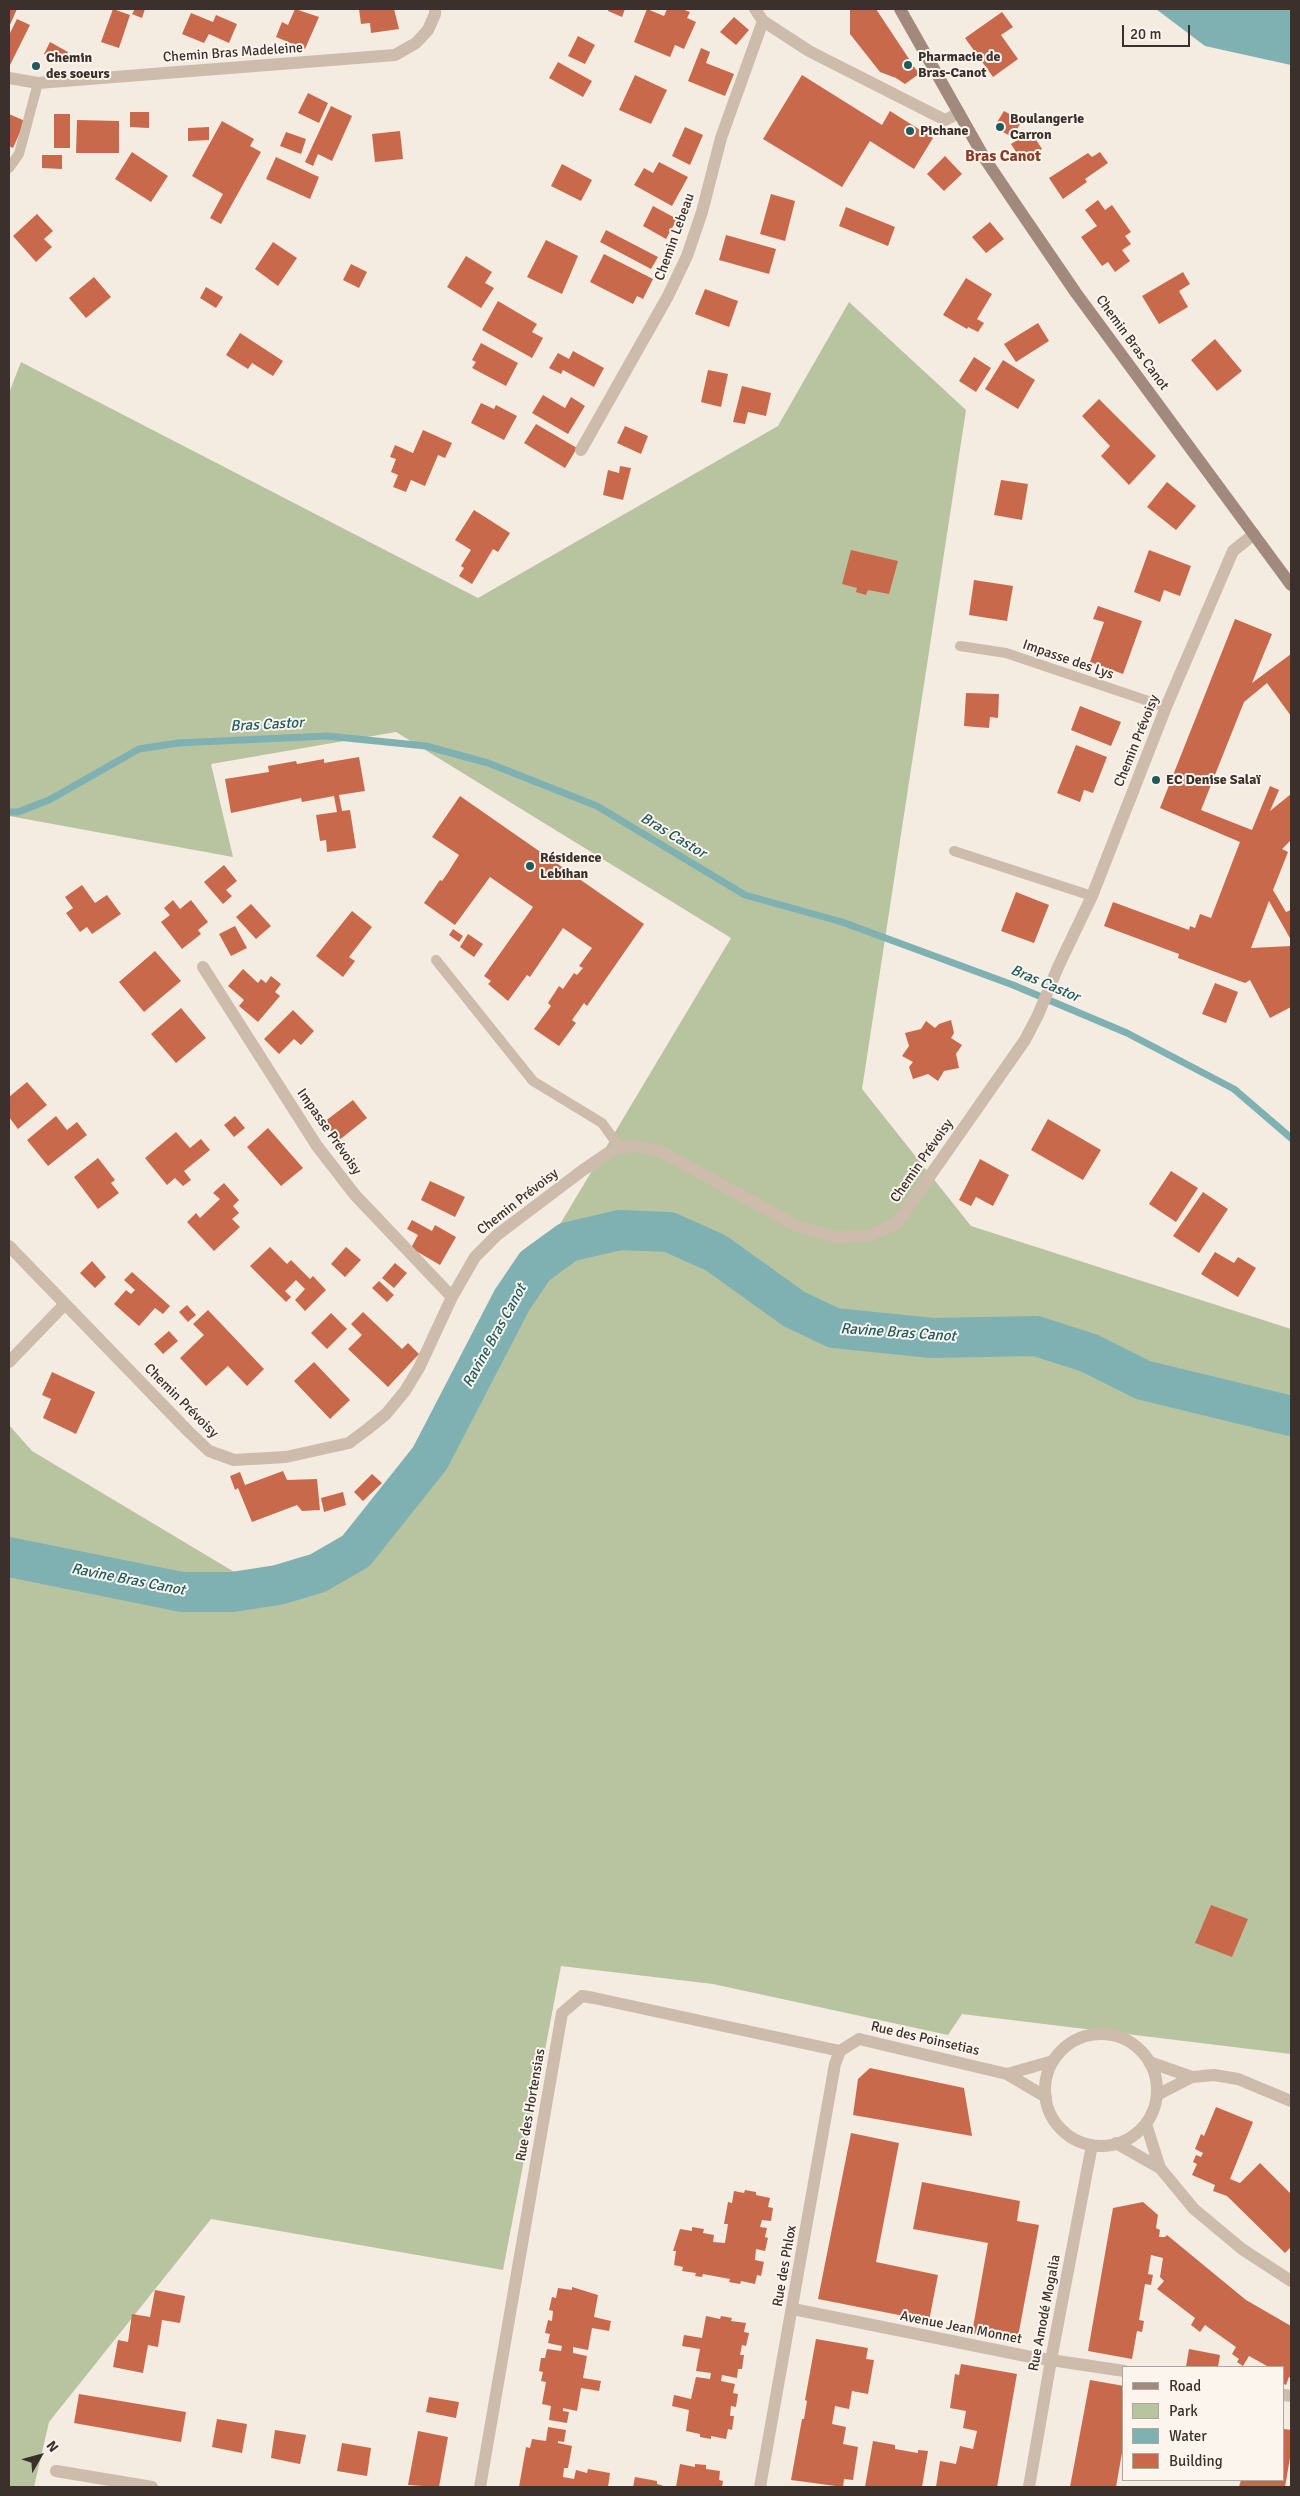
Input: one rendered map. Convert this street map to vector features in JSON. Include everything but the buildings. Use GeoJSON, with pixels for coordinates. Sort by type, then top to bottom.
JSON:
{"type":"FeatureCollection","features":[{"type":"Feature","properties":{"kind":"street","name":"Chemin Bras Madeleine"},"geometry":{"type":"LineString","coordinates":[[9,78],[38,83],[395,55],[416,43],[428,30],[435,14],[435,9]]}},
{"type":"Feature","properties":{"kind":"street"},"geometry":{"type":"LineString","coordinates":[[755,9],[764,20],[809,51],[945,120],[959,113]]}},
{"type":"Feature","properties":{"kind":"street","name":"Chemin Bras Canot"},"geometry":{"type":"LineString","coordinates":[[900,9],[985,159],[1076,293],[1291,585]]}},
{"type":"Feature","properties":{"kind":"street","name":"Chemin Lebeau"},"geometry":{"type":"LineString","coordinates":[[581,450],[668,296],[686,256],[702,212],[721,138],[764,20]]}},
{"type":"Feature","properties":{"kind":"street","name":"Chemin Prévoisy"},"geometry":{"type":"LineString","coordinates":[[9,1246],[209,1451],[234,1460],[286,1458],[349,1443],[369,1428],[386,1414],[419,1368],[452,1297],[475,1257],[497,1235],[583,1170],[608,1153],[620,1148],[634,1146],[660,1151],[797,1226],[835,1237],[869,1236],[897,1223],[1025,1040],[1038,1015],[1058,967],[1092,896],[1166,707],[1233,551],[1254,534]]}},
{"type":"Feature","properties":{"kind":"street","name":"Impasse Prévoisy"},"geometry":{"type":"LineString","coordinates":[[203,967],[317,1146],[355,1196],[452,1297]]}},
{"type":"Feature","properties":{"kind":"street"},"geometry":{"type":"LineString","coordinates":[[9,1362],[64,1304]]}},
{"type":"Feature","properties":{"kind":"street","name":"Rue des Hortensias"},"geometry":{"type":"LineString","coordinates":[[480,2487],[562,2013],[582,1996],[840,2051]]}},
{"type":"Feature","properties":{"kind":"street"},"geometry":{"type":"LineString","coordinates":[[1101,2034],[1116,2036],[1140,2050],[1149,2062],[1157,2083],[1157,2095],[1155,2105],[1146,2124],[1136,2134],[1109,2146],[1092,2145],[1078,2141],[1066,2134],[1056,2123],[1049,2111],[1046,2097],[1048,2072],[1053,2061],[1062,2050],[1074,2041],[1087,2036],[1101,2034]]}},
{"type":"Feature","properties":{"kind":"street","name":"Rue des Poinsetias"},"geometry":{"type":"LineString","coordinates":[[840,2051],[858,2039],[1007,2074],[1046,2097]]}},
{"type":"Feature","properties":{"kind":"street","name":"Rue des Phlox"},"geometry":{"type":"LineString","coordinates":[[760,2487],[836,2064],[840,2051]]}},
{"type":"Feature","properties":{"kind":"street","name":"Rue des Poinsetias"},"geometry":{"type":"LineString","coordinates":[[1007,2074],[1053,2061]]}},
{"type":"Feature","properties":{"kind":"street"},"geometry":{"type":"LineString","coordinates":[[1149,2062],[1192,2077]]}},
{"type":"Feature","properties":{"kind":"street"},"geometry":{"type":"LineString","coordinates":[[1157,2095],[1192,2077],[1214,2075],[1238,2079],[1291,2101]]}},
{"type":"Feature","properties":{"kind":"street"},"geometry":{"type":"LineString","coordinates":[[1146,2124],[1160,2168]]}},
{"type":"Feature","properties":{"kind":"street"},"geometry":{"type":"LineString","coordinates":[[1116,2143],[1160,2168],[1194,2209],[1242,2249],[1291,2281]]}},
{"type":"Feature","properties":{"kind":"street","name":"Rue Amodé Mogalia"},"geometry":{"type":"LineString","coordinates":[[1029,2487],[1050,2360],[1092,2145]]}},
{"type":"Feature","properties":{"kind":"street","name":"Avenue Jean Monnet"},"geometry":{"type":"LineString","coordinates":[[793,2309],[1050,2360],[1122,2371]]}},
{"type":"Feature","properties":{"kind":"street"},"geometry":{"type":"LineString","coordinates":[[56,2471],[120,2484],[152,2487]]}},
{"type":"Feature","properties":{"kind":"lane"},"geometry":{"type":"LineString","coordinates":[[9,168],[19,154],[38,83]]}},
{"type":"Feature","properties":{"kind":"lane","name":"Impasse des Lys"},"geometry":{"type":"LineString","coordinates":[[960,646],[1006,653],[1166,707]]}},
{"type":"Feature","properties":{"kind":"lane"},"geometry":{"type":"LineString","coordinates":[[954,851],[1092,896]]}},
{"type":"Feature","properties":{"kind":"lane"},"geometry":{"type":"LineString","coordinates":[[436,960],[533,1080],[602,1123],[620,1148]]}},
{"type":"Feature","properties":{"kind":"green space"},"geometry":{"type":"Polygon","coordinates":[[[849,302],[966,410],[862,1089],[971,1226],[1291,1329],[1291,2054],[962,2014],[948,2035],[713,1984],[561,1966],[503,2270],[211,2219],[49,2422],[34,2487],[9,2487],[9,1425],[32,1451],[236,1573],[327,1555],[452,1405],[731,938],[396,732],[211,764],[233,857],[9,816],[9,393],[21,362],[478,598],[778,426],[849,302]]]}},
{"type":"Feature","properties":{"kind":"water"},"geometry":{"type":"Polygon","coordinates":[[[1156,9],[1291,9],[1291,65],[1205,46],[1156,9]]]}},
{"type":"Feature","properties":{"kind":"waterway","name":"Bras Castor"},"geometry":{"type":"LineString","coordinates":[[9,812],[18,812],[49,800],[139,749],[178,743],[327,736],[426,746],[488,763],[597,806],[745,895],[842,922],[1013,985],[1127,1033],[1234,1089],[1291,1138]]}},
{"type":"Feature","properties":{"kind":"waterway","name":"Ravine Bras Canot"},"geometry":{"type":"LineString","coordinates":[[9,1557],[182,1592],[232,1592],[278,1585],[318,1573],[356,1551],[430,1458],[512,1300],[535,1266],[568,1242],[620,1230],[669,1232],[716,1253],[794,1309],[834,1328],[932,1338],[1036,1336],[1089,1353],[1143,1380],[1291,1416]]}},
{"type":"Feature","properties":{"kind":"place","name":"Pharmacie de Bras-Canot"},"geometry":{"type":"Point","coordinates":[908,65]}},
{"type":"Feature","properties":{"kind":"place","name":"Chemin des soeurs"},"geometry":{"type":"Point","coordinates":[36,66]}},
{"type":"Feature","properties":{"kind":"place","name":"Boulangerie Carron"},"geometry":{"type":"Point","coordinates":[1000,127]}},
{"type":"Feature","properties":{"kind":"place","name":"Pichane"},"geometry":{"type":"Point","coordinates":[910,131]}},
{"type":"Feature","properties":{"kind":"place","name":"EC Denise Salaï"},"geometry":{"type":"Point","coordinates":[1156,780]}},
{"type":"Feature","properties":{"kind":"place","name":"Résidence Lebihan"},"geometry":{"type":"Point","coordinates":[530,866]}},
{"type":"Feature","properties":{"kind":"district","name":"Bras Canot"},"geometry":{"type":"Point","coordinates":[1003,157]}}]}
